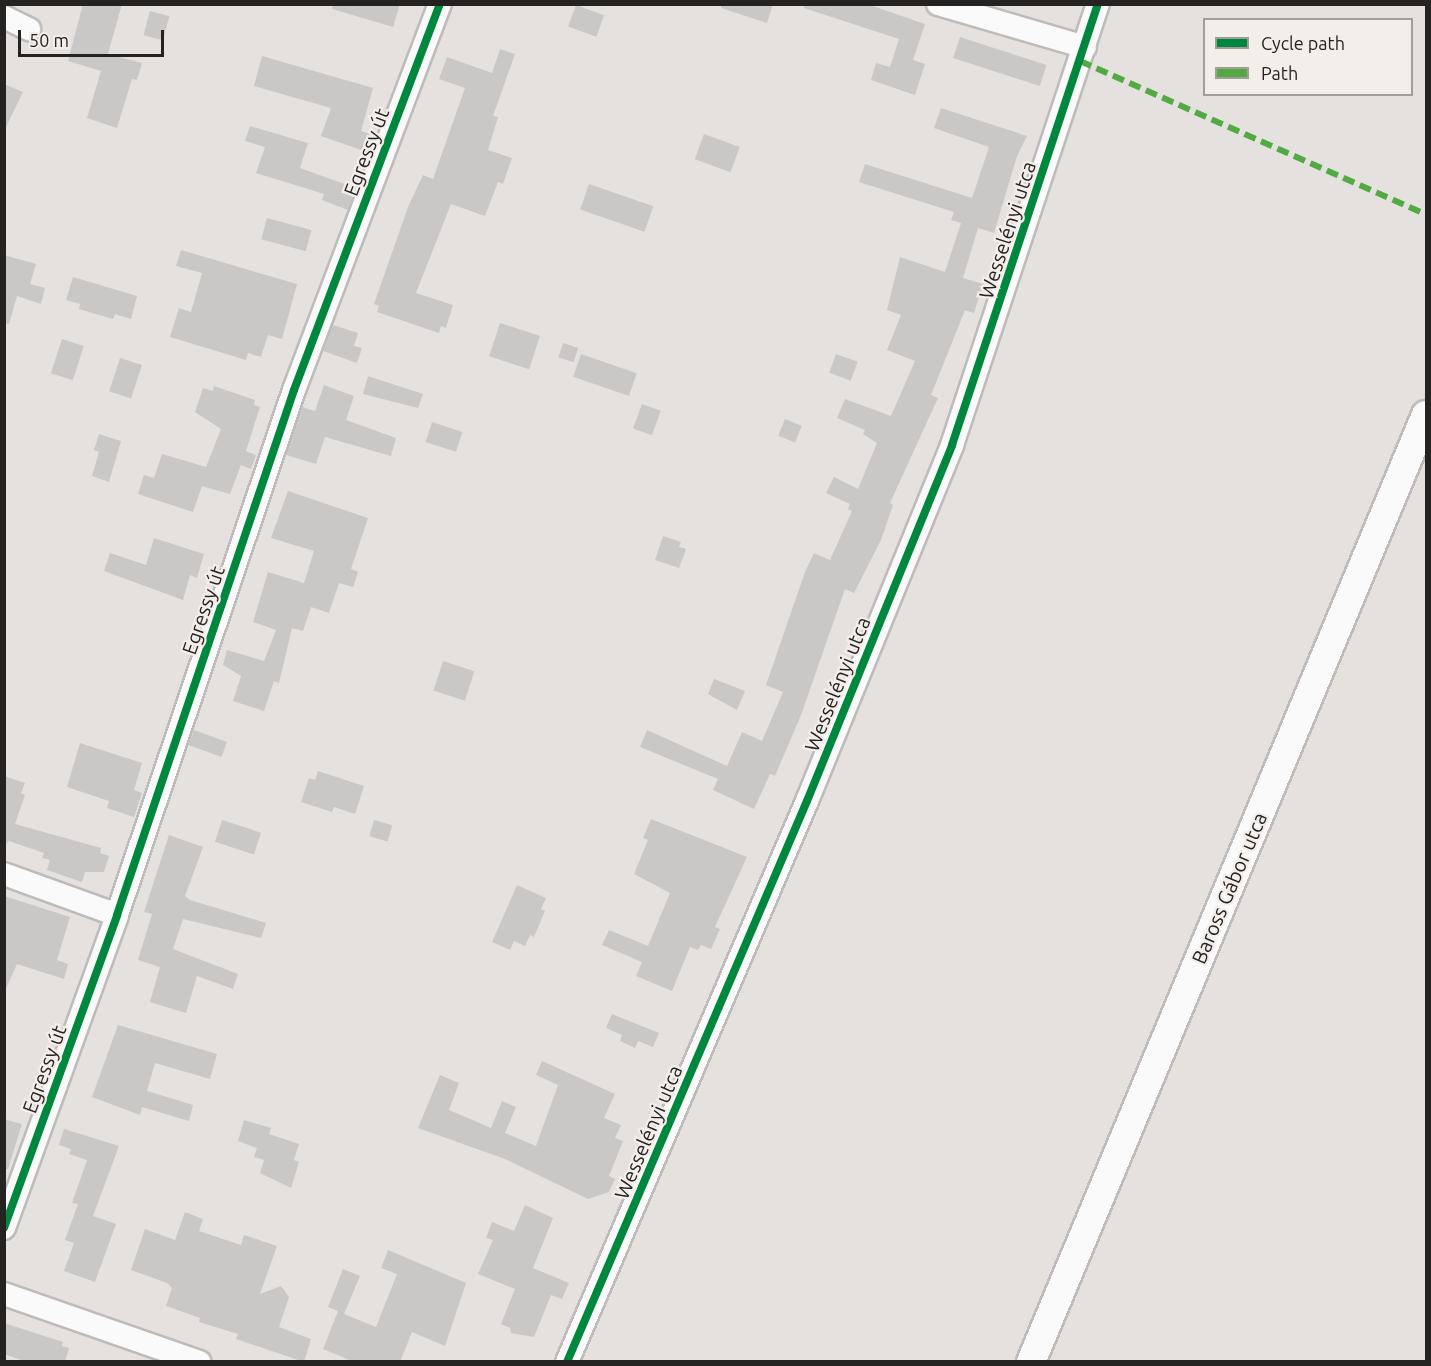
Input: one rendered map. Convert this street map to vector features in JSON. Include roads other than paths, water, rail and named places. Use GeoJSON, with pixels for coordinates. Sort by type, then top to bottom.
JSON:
{"type":"FeatureCollection","features":[{"type":"Feature","properties":{"kind":"street","name":"Egressy út"},"geometry":{"type":"LineString","coordinates":[[4,1228],[117,915],[294,390],[440,4]]}},
{"type":"Feature","properties":{"kind":"street"},"geometry":{"type":"LineString","coordinates":[[938,4],[1085,46]]}},
{"type":"Feature","properties":{"kind":"street","name":"Wesselényi utca"},"geometry":{"type":"LineString","coordinates":[[567,1362],[807,801],[952,445],[1098,4]]}},
{"type":"Feature","properties":{"kind":"street"},"geometry":{"type":"LineString","coordinates":[[4,17],[29,29]]}},
{"type":"Feature","properties":{"kind":"street","name":"Baross Gábor utca"},"geometry":{"type":"LineString","coordinates":[[1031,1362],[1426,415]]}},
{"type":"Feature","properties":{"kind":"street"},"geometry":{"type":"LineString","coordinates":[[4,874],[117,915]]}},
{"type":"Feature","properties":{"kind":"street"},"geometry":{"type":"LineString","coordinates":[[4,1294],[199,1362]]}}]}
